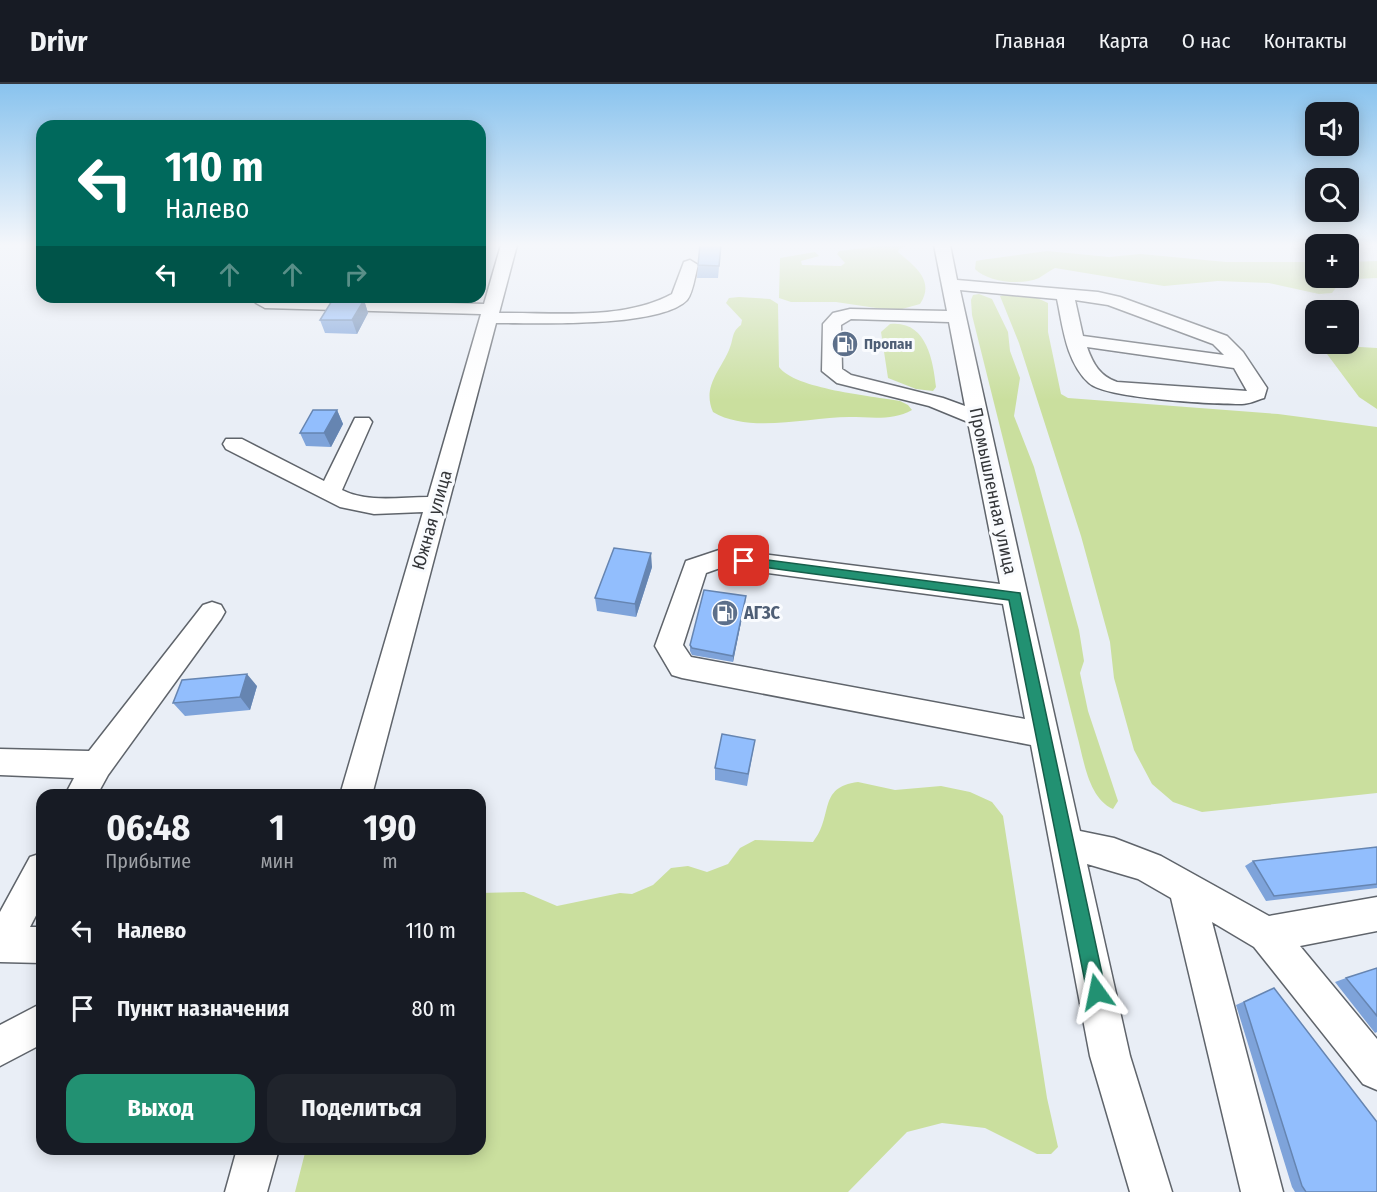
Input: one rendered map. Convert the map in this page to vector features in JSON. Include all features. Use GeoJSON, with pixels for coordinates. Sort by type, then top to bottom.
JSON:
{"type":"FeatureCollection","features":[{"type":"Feature","properties":{"kind":"street","name":"Южная улица"},"geometry":{"type":"LineString","coordinates":[[358,789],[495,297]]}},
{"type":"Feature","properties":{"kind":"street"},"geometry":{"type":"LineString","coordinates":[[265,303],[598,316],[664,306],[680,297]]}},
{"type":"Feature","properties":{"kind":"street","name":"Промышленная улица"},"geometry":{"type":"LineString","coordinates":[[954,297],[1110,1056],[1151,1192]]}},
{"type":"Feature","properties":{"kind":"street"},"geometry":{"type":"LineString","coordinates":[[1066,297],[1075,340],[1094,377],[1105,385],[1122,389],[1252,397],[1257,394],[1257,388],[1241,363],[1220,340],[1114,301],[1084,297]]}},
{"type":"Feature","properties":{"kind":"street"},"geometry":{"type":"LineString","coordinates":[[958,317],[850,314],[838,317],[832,324],[831,371],[844,379],[936,402],[979,419]]}},
{"type":"Feature","properties":{"kind":"street"},"geometry":{"type":"LineString","coordinates":[[1075,340],[1241,363]]}},
{"type":"Feature","properties":{"kind":"street"},"geometry":{"type":"LineString","coordinates":[[330,492],[362,422]]}},
{"type":"Feature","properties":{"kind":"street"},"geometry":{"type":"LineString","coordinates":[[234,444],[358,504],[437,504]]}},
{"type":"Feature","properties":{"kind":"street"},"geometry":{"type":"LineString","coordinates":[[1015,596],[722,558],[695,567],[669,646],[682,667],[1044,735]]}},
{"type":"Feature","properties":{"kind":"street"},"geometry":{"type":"LineString","coordinates":[[84,789],[97,765],[213,612]]}},
{"type":"Feature","properties":{"kind":"street"},"geometry":{"type":"LineString","coordinates":[[0,762],[97,765]]}},
{"type":"Feature","properties":{"kind":"street"},"geometry":{"type":"LineString","coordinates":[[1066,844],[1114,854],[1149,867],[1267,934],[1377,1070]]}},
{"type":"Feature","properties":{"kind":"street"},"geometry":{"type":"LineString","coordinates":[[36,881],[1,944],[36,945]]}},
{"type":"Feature","properties":{"kind":"street"},"geometry":{"type":"LineString","coordinates":[[1185,886],[1262,1192]]}},
{"type":"Feature","properties":{"kind":"street"},"geometry":{"type":"LineString","coordinates":[[1267,934],[1377,914]]}},
{"type":"Feature","properties":{"kind":"street"},"geometry":{"type":"LineString","coordinates":[[0,1047],[36,1026]]}},
{"type":"Feature","properties":{"kind":"street"},"geometry":{"type":"LineString","coordinates":[[246,1192],[256,1155]]}},
{"type":"Feature","properties":{"kind":"green space"},"geometry":{"type":"Polygon","coordinates":[[[923,297],[920,304],[902,309],[883,309],[836,302],[791,302],[779,298],[923,297]]]}},
{"type":"Feature","properties":{"kind":"green space"},"geometry":{"type":"Polygon","coordinates":[[[972,297],[992,299],[1008,332],[1010,351],[1020,378],[1014,416],[1034,467],[1079,630],[1084,661],[1080,673],[1088,711],[1118,801],[1113,809],[1098,796],[1088,777],[972,315],[972,297]]]}},
{"type":"Feature","properties":{"kind":"green space"},"geometry":{"type":"Polygon","coordinates":[[[1000,297],[1035,297],[1048,303],[1048,332],[1061,394],[1068,398],[1278,414],[1377,427],[1377,793],[1202,812],[1173,802],[1152,784],[1134,750],[1114,678],[1110,642],[1081,536],[1019,343],[1000,297]]]}},
{"type":"Feature","properties":{"kind":"green space"},"geometry":{"type":"Polygon","coordinates":[[[729,298],[770,299],[778,304],[779,367],[788,375],[817,386],[900,401],[912,410],[889,417],[849,417],[780,423],[744,422],[728,419],[713,412],[710,403],[711,387],[729,350],[734,333],[742,320],[726,303],[729,298]]]}},
{"type":"Feature","properties":{"kind":"green space"},"geometry":{"type":"Polygon","coordinates":[[[890,324],[902,324],[912,328],[920,335],[933,365],[936,387],[933,391],[916,389],[888,378],[881,332],[890,324]]]}},
{"type":"Feature","properties":{"kind":"green space"},"geometry":{"type":"Polygon","coordinates":[[[1359,347],[1377,348],[1377,409],[1359,397],[1327,354],[1359,354],[1359,347]]]}},
{"type":"Feature","properties":{"kind":"green space"},"geometry":{"type":"Polygon","coordinates":[[[858,782],[895,790],[941,786],[970,792],[992,802],[1003,816],[1047,1098],[1058,1147],[1051,1154],[1037,1154],[985,1128],[942,1123],[907,1132],[848,1192],[295,1192],[304,1155],[486,1155],[486,893],[524,892],[557,906],[620,893],[632,894],[653,885],[671,868],[688,866],[707,872],[728,864],[740,848],[755,840],[813,842],[823,822],[831,796],[845,785],[858,782]]]}},
{"type":"Feature","properties":{"kind":"building"},"geometry":{"type":"Polygon","coordinates":[[[331,303],[362,303],[352,320],[320,320],[331,303]]]}},
{"type":"Feature","properties":{"kind":"building"},"geometry":{"type":"Polygon","coordinates":[[[313,410],[337,410],[324,433],[300,433],[313,410]]]}},
{"type":"Feature","properties":{"kind":"building"},"geometry":{"type":"Polygon","coordinates":[[[614,548],[651,553],[635,604],[595,598],[614,548]]]}},
{"type":"Feature","properties":{"kind":"building"},"geometry":{"type":"Polygon","coordinates":[[[704,590],[746,596],[733,656],[692,648],[690,645],[704,590]]]}},
{"type":"Feature","properties":{"kind":"building"},"geometry":{"type":"Polygon","coordinates":[[[247,674],[240,697],[173,703],[182,680],[247,674]]]}},
{"type":"Feature","properties":{"kind":"building"},"geometry":{"type":"Polygon","coordinates":[[[722,734],[755,740],[748,774],[715,768],[722,734]]]}},
{"type":"Feature","properties":{"kind":"building"},"geometry":{"type":"Polygon","coordinates":[[[1377,847],[1377,884],[1274,896],[1253,861],[1377,847]]]}},
{"type":"Feature","properties":{"kind":"building"},"geometry":{"type":"Polygon","coordinates":[[[1377,968],[1377,1016],[1346,978],[1377,968]]]}},
{"type":"Feature","properties":{"kind":"building"},"geometry":{"type":"Polygon","coordinates":[[[1274,988],[1377,1122],[1377,1192],[1306,1192],[1302,1186],[1244,1002],[1274,988]]]}},
{"type":"Feature","properties":{"kind":"place","name":"Пропан"},"geometry":{"type":"Point","coordinates":[845,344]}},
{"type":"Feature","properties":{"kind":"place","name":"АГЗС"},"geometry":{"type":"Point","coordinates":[725,613]}},
{"type":"Feature","properties":{"kind":"route"},"geometry":{"type":"LineString","coordinates":[[744,561],[1015,596],[1097,992]]}}]}
